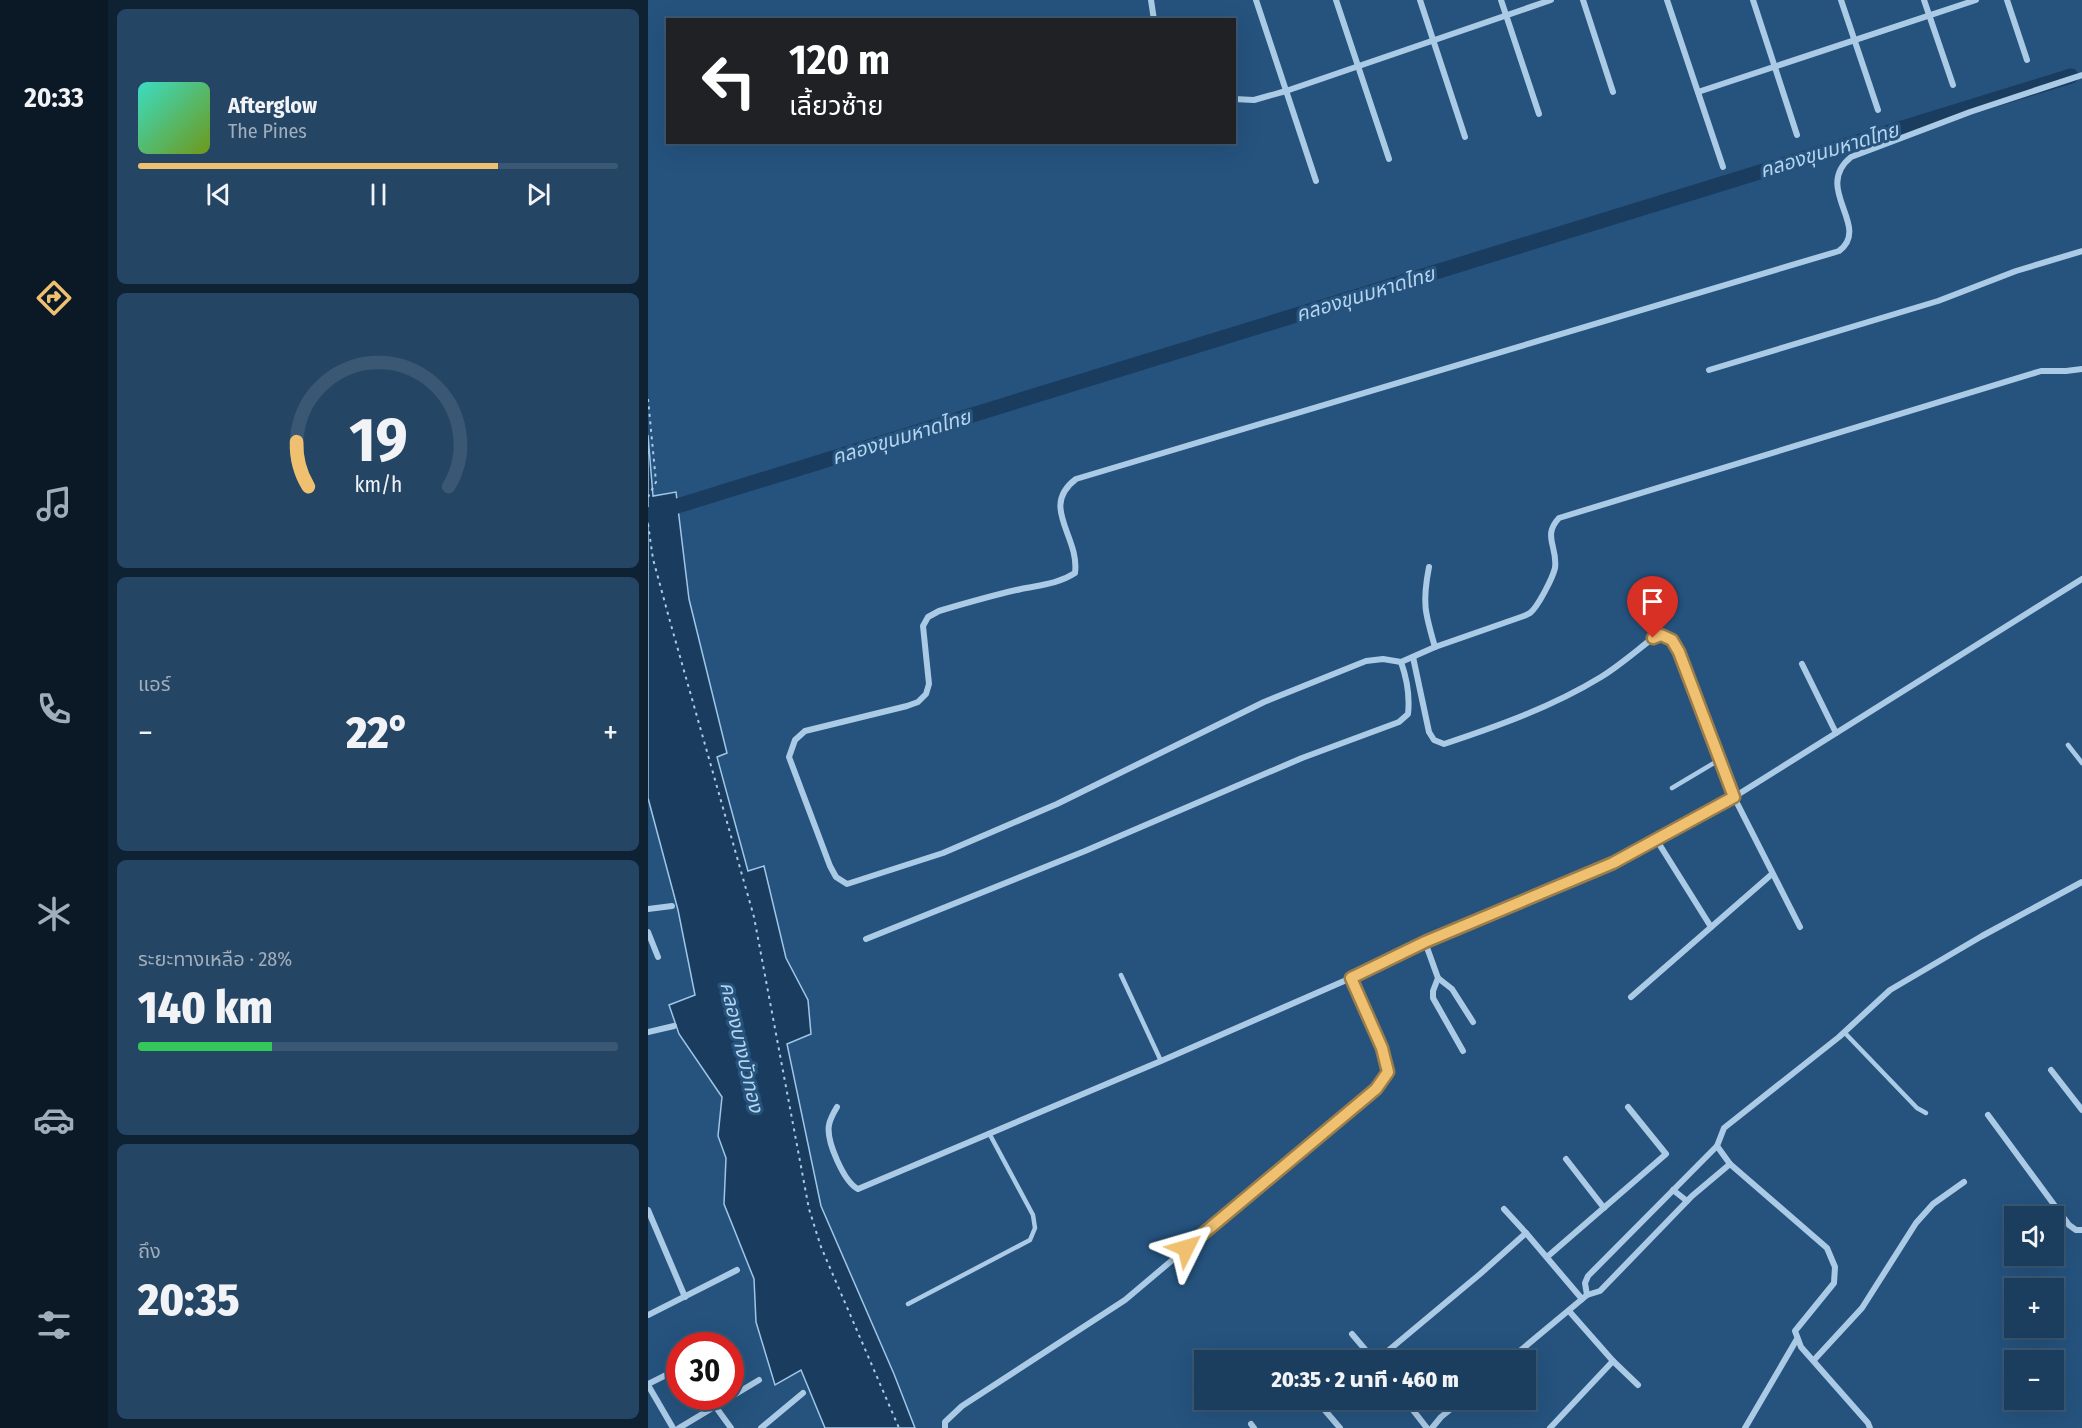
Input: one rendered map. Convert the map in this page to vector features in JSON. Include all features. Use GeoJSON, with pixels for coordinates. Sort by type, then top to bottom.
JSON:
{"type":"FeatureCollection","features":[{"type":"Feature","properties":{"kind":"street"},"geometry":{"type":"LineString","coordinates":[[1151,0],[1154,18]]}},
{"type":"Feature","properties":{"kind":"street"},"geometry":{"type":"LineString","coordinates":[[1256,0],[1316,181]]}},
{"type":"Feature","properties":{"kind":"street"},"geometry":{"type":"LineString","coordinates":[[1336,0],[1389,159]]}},
{"type":"Feature","properties":{"kind":"street"},"geometry":{"type":"LineString","coordinates":[[1419,0],[1465,137]]}},
{"type":"Feature","properties":{"kind":"street"},"geometry":{"type":"LineString","coordinates":[[1501,0],[1539,114]]}},
{"type":"Feature","properties":{"kind":"street"},"geometry":{"type":"LineString","coordinates":[[1236,99],[1254,100],[1286,91],[1551,0]]}},
{"type":"Feature","properties":{"kind":"street"},"geometry":{"type":"LineString","coordinates":[[1583,0],[1613,92]]}},
{"type":"Feature","properties":{"kind":"street"},"geometry":{"type":"LineString","coordinates":[[1667,0],[1723,167]]}},
{"type":"Feature","properties":{"kind":"street"},"geometry":{"type":"LineString","coordinates":[[1753,0],[1797,135]]}},
{"type":"Feature","properties":{"kind":"street"},"geometry":{"type":"LineString","coordinates":[[1841,0],[1878,110]]}},
{"type":"Feature","properties":{"kind":"street"},"geometry":{"type":"LineString","coordinates":[[1924,0],[1953,86]]}},
{"type":"Feature","properties":{"kind":"street"},"geometry":{"type":"LineString","coordinates":[[1698,92],[1976,0]]}},
{"type":"Feature","properties":{"kind":"street"},"geometry":{"type":"LineString","coordinates":[[2007,0],[2027,60]]}},
{"type":"Feature","properties":{"kind":"street"},"geometry":{"type":"LineString","coordinates":[[2082,75],[1970,112],[1851,157],[1842,165],[1837,175],[1837,186],[1850,238],[1846,246],[1839,251],[1076,479],[1065,487],[1059,504],[1077,561],[1075,573],[1048,585],[1021,589],[939,610],[928,617],[922,626],[929,684],[926,694],[918,702],[907,706],[805,731],[795,740],[789,757],[830,866],[836,877],[847,884],[944,853],[1057,804],[1264,702],[1366,661],[1383,659],[1401,662],[1530,613],[1537,605],[1555,570],[1550,534],[1552,526],[1559,518],[2041,371],[2078,371],[2082,369]]}},
{"type":"Feature","properties":{"kind":"street"},"geometry":{"type":"LineString","coordinates":[[1709,370],[1938,301],[2016,271],[2082,251]]}},
{"type":"Feature","properties":{"kind":"street"},"geometry":{"type":"LineString","coordinates":[[1429,567],[1424,590],[1425,611],[1436,647]]}},
{"type":"Feature","properties":{"kind":"street"},"geometry":{"type":"LineString","coordinates":[[837,1107],[829,1126],[834,1152],[848,1182],[858,1189],[1161,1061],[1351,978],[1425,942],[1613,863],[1734,797],[2082,579]]}},
{"type":"Feature","properties":{"kind":"street"},"geometry":{"type":"LineString","coordinates":[[1413,657],[1429,732],[1434,740],[1444,744],[1503,724],[1558,700],[1603,676],[1653,638],[1661,635],[1672,640],[1679,652],[1734,797],[1800,927]]}},
{"type":"Feature","properties":{"kind":"street"},"geometry":{"type":"LineString","coordinates":[[866,939],[1085,851],[1302,758],[1399,722],[1408,714],[1410,700],[1401,662]]}},
{"type":"Feature","properties":{"kind":"street"},"geometry":{"type":"LineString","coordinates":[[1802,664],[1836,733]]}},
{"type":"Feature","properties":{"kind":"street"},"geometry":{"type":"LineString","coordinates":[[1656,839],[1711,927]]}},
{"type":"Feature","properties":{"kind":"street"},"geometry":{"type":"LineString","coordinates":[[1630,997],[1772,874]]}},
{"type":"Feature","properties":{"kind":"street"},"geometry":{"type":"LineString","coordinates":[[1584,1297],[1588,1276],[1718,1146],[1724,1128],[1845,1032],[1890,990],[1982,936],[2082,882]]}},
{"type":"Feature","properties":{"kind":"street"},"geometry":{"type":"LineString","coordinates":[[648,909],[672,906]]}},
{"type":"Feature","properties":{"kind":"street"},"geometry":{"type":"LineString","coordinates":[[648,932],[658,957]]}},
{"type":"Feature","properties":{"kind":"street"},"geometry":{"type":"LineString","coordinates":[[1425,942],[1438,978],[1452,989],[1473,1022]]}},
{"type":"Feature","properties":{"kind":"street"},"geometry":{"type":"LineString","coordinates":[[945,1428],[945,1422],[962,1406],[1125,1300],[1376,1089],[1388,1072],[1382,1048],[1351,978]]}},
{"type":"Feature","properties":{"kind":"street"},"geometry":{"type":"LineString","coordinates":[[1438,978],[1433,998],[1463,1051]]}},
{"type":"Feature","properties":{"kind":"street"},"geometry":{"type":"LineString","coordinates":[[648,1032],[674,1026]]}},
{"type":"Feature","properties":{"kind":"street"},"geometry":{"type":"LineString","coordinates":[[2051,1070],[2082,1110]]}},
{"type":"Feature","properties":{"kind":"street"},"geometry":{"type":"LineString","coordinates":[[1547,1257],[1666,1154],[1628,1107]]}},
{"type":"Feature","properties":{"kind":"street"},"geometry":{"type":"LineString","coordinates":[[1988,1115],[2069,1225],[2076,1230],[2082,1230]]}},
{"type":"Feature","properties":{"kind":"street"},"geometry":{"type":"LineString","coordinates":[[1718,1146],[1730,1164],[1827,1248],[1835,1267],[1833,1283],[1795,1331],[1797,1339],[1869,1425],[1862,1428]]}},
{"type":"Feature","properties":{"kind":"street"},"geometry":{"type":"LineString","coordinates":[[1566,1159],[1604,1208]]}},
{"type":"Feature","properties":{"kind":"street"},"geometry":{"type":"LineString","coordinates":[[1521,1350],[1584,1297],[1600,1291],[1687,1201],[1730,1164]]}},
{"type":"Feature","properties":{"kind":"street"},"geometry":{"type":"LineString","coordinates":[[1814,1360],[1862,1308],[1916,1222],[1933,1204],[1964,1182]]}},
{"type":"Feature","properties":{"kind":"street"},"geometry":{"type":"LineString","coordinates":[[1673,1190],[1687,1201]]}},
{"type":"Feature","properties":{"kind":"street"},"geometry":{"type":"LineString","coordinates":[[1504,1209],[1584,1297]]}},
{"type":"Feature","properties":{"kind":"street"},"geometry":{"type":"LineString","coordinates":[[648,1213],[685,1297]]}},
{"type":"Feature","properties":{"kind":"street"},"geometry":{"type":"LineString","coordinates":[[1387,1350],[1526,1233]]}},
{"type":"Feature","properties":{"kind":"street"},"geometry":{"type":"LineString","coordinates":[[648,1315],[737,1270]]}},
{"type":"Feature","properties":{"kind":"street"},"geometry":{"type":"LineString","coordinates":[[1569,1311],[1613,1361],[1638,1385]]}},
{"type":"Feature","properties":{"kind":"street"},"geometry":{"type":"LineString","coordinates":[[1352,1334],[1366,1350]]}},
{"type":"Feature","properties":{"kind":"street"},"geometry":{"type":"LineString","coordinates":[[1745,1428],[1797,1339]]}},
{"type":"Feature","properties":{"kind":"street"},"geometry":{"type":"LineString","coordinates":[[1550,1428],[1613,1361]]}},
{"type":"Feature","properties":{"kind":"street"},"geometry":{"type":"LineString","coordinates":[[666,1375],[648,1384],[673,1428]]}},
{"type":"Feature","properties":{"kind":"street"},"geometry":{"type":"LineString","coordinates":[[744,1389],[759,1380]]}},
{"type":"Feature","properties":{"kind":"street"},"geometry":{"type":"LineString","coordinates":[[761,1428],[803,1393]]}},
{"type":"Feature","properties":{"kind":"street"},"geometry":{"type":"LineString","coordinates":[[679,1428],[708,1410]]}},
{"type":"Feature","properties":{"kind":"street"},"geometry":{"type":"LineString","coordinates":[[718,1410],[731,1428]]}},
{"type":"Feature","properties":{"kind":"street"},"geometry":{"type":"LineString","coordinates":[[1325,1410],[1340,1428]]}},
{"type":"Feature","properties":{"kind":"street"},"geometry":{"type":"LineString","coordinates":[[1413,1410],[1427,1428]]}},
{"type":"Feature","properties":{"kind":"street"},"geometry":{"type":"LineString","coordinates":[[1432,1428],[1450,1410]]}},
{"type":"Feature","properties":{"kind":"lane"},"geometry":{"type":"LineString","coordinates":[[2068,745],[2082,763]]}},
{"type":"Feature","properties":{"kind":"lane"},"geometry":{"type":"LineString","coordinates":[[1672,788],[1719,760]]}},
{"type":"Feature","properties":{"kind":"lane"},"geometry":{"type":"LineString","coordinates":[[1121,975],[1161,1061]]}},
{"type":"Feature","properties":{"kind":"lane"},"geometry":{"type":"LineString","coordinates":[[1845,1032],[1917,1108],[1926,1113]]}},
{"type":"Feature","properties":{"kind":"lane"},"geometry":{"type":"LineString","coordinates":[[908,1304],[1030,1240],[1035,1228],[1033,1215],[989,1133]]}},
{"type":"Feature","properties":{"kind":"path"},"geometry":{"type":"LineString","coordinates":[[648,399],[656,482],[648,497]]}},
{"type":"Feature","properties":{"kind":"path"},"geometry":{"type":"LineString","coordinates":[[648,524],[653,559],[754,917],[809,1209],[821,1247],[899,1428]]}},
{"type":"Feature","properties":{"kind":"water","name":"คลองบางบัวทอง"},"geometry":{"type":"Polygon","coordinates":[[[648,435],[653,496],[676,492],[689,599],[727,753],[717,757],[748,871],[764,866],[786,958],[808,1000],[811,1034],[787,1044],[821,1206],[915,1428],[825,1428],[801,1370],[775,1385],[756,1322],[754,1279],[724,1204],[726,1158],[718,1136],[722,1097],[679,1034],[669,1005],[695,995],[678,910],[648,798],[648,435]]]}},
{"type":"Feature","properties":{"kind":"waterway","name":"คลองขุนมหาดไทย"},"geometry":{"type":"LineString","coordinates":[[648,515],[2071,76]]}},
{"type":"Feature","properties":{"kind":"route"},"geometry":{"type":"LineString","coordinates":[[1186,1248],[1376,1089],[1388,1072],[1382,1048],[1351,978],[1425,942],[1613,863],[1734,797],[1679,652],[1672,640],[1661,635],[1653,638]]}}]}
